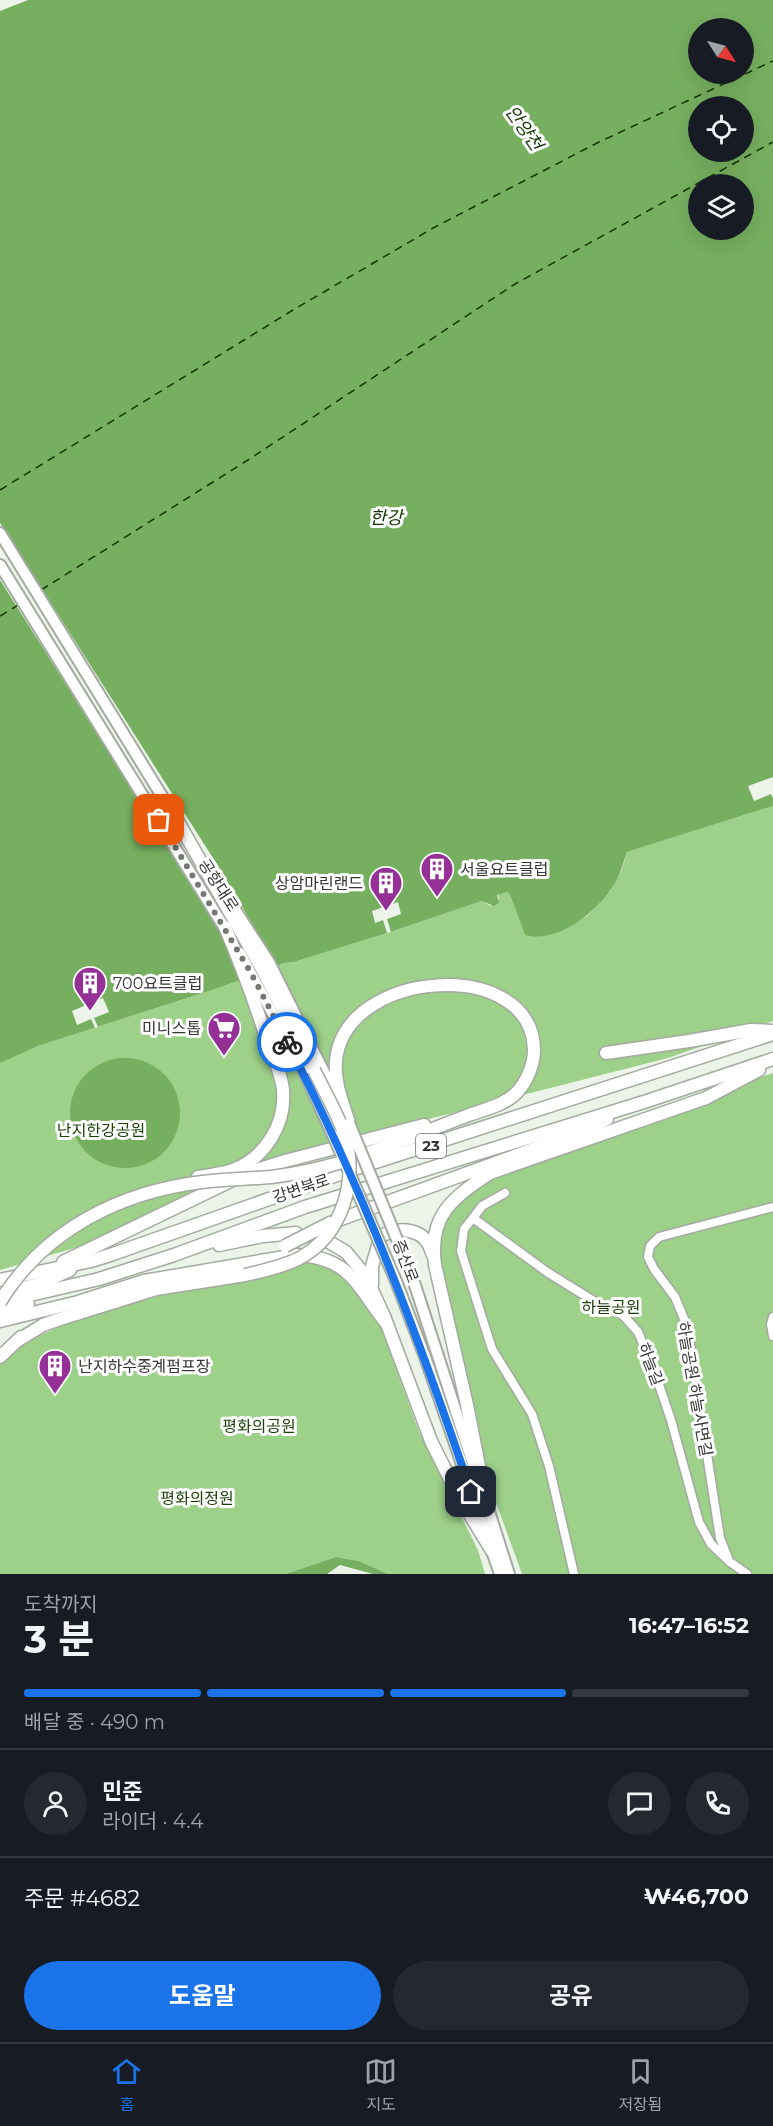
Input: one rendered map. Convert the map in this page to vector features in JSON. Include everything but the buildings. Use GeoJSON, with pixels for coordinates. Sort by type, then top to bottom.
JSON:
{"type":"FeatureCollection","features":[{"type":"Feature","properties":{"kind":"highway"},"geometry":{"type":"LineString","coordinates":[[0,1311],[144,1281],[241,1270],[268,1270],[300,1258],[315,1247],[329,1233],[345,1204],[350,1166],[344,1134],[261,967],[173,813]]}},
{"type":"Feature","properties":{"kind":"highway"},"geometry":{"type":"LineString","coordinates":[[0,1302],[26,1267],[58,1237],[105,1208],[160,1184],[235,1169],[252,1160],[266,1146],[278,1126],[283,1105],[279,1074],[245,975],[225,927]]}},
{"type":"Feature","properties":{"kind":"highway"},"geometry":{"type":"LineString","coordinates":[[44,1271],[247,1173],[285,1161],[484,1111],[505,1101],[518,1092],[529,1074],[534,1057],[534,1039],[528,1024],[519,1011],[506,1000],[485,991],[457,985],[429,985],[390,995],[375,1002],[360,1015],[339,1045],[336,1059],[337,1086],[349,1123]]}},
{"type":"Feature","properties":{"kind":"highway"},"geometry":{"type":"LineString","coordinates":[[606,1053],[751,1030],[773,1033]]}},
{"type":"Feature","properties":{"kind":"highway","name":"강변북로"},"geometry":{"type":"LineString","coordinates":[[0,1280],[91,1261],[357,1168],[512,1120],[773,1033]]}},
{"type":"Feature","properties":{"kind":"highway"},"geometry":{"type":"LineString","coordinates":[[435,1265],[432,1247],[434,1234],[442,1215],[464,1190],[490,1173],[706,1098],[773,1061]]}},
{"type":"Feature","properties":{"kind":"highway","name":"강변북로"},"geometry":{"type":"LineString","coordinates":[[0,1302],[117,1273],[174,1255],[305,1207],[773,1061]]}},
{"type":"Feature","properties":{"kind":"highway"},"geometry":{"type":"LineString","coordinates":[[241,1270],[258,1258],[330,1223],[583,1131],[644,1102]]}},
{"type":"Feature","properties":{"kind":"highway"},"geometry":{"type":"LineString","coordinates":[[134,1196],[167,1187],[203,1182],[301,1173],[342,1162],[472,1114]]}},
{"type":"Feature","properties":{"kind":"highway"},"geometry":{"type":"LineString","coordinates":[[414,1137],[478,1120],[512,1120]]}},
{"type":"Feature","properties":{"kind":"highway"},"geometry":{"type":"LineString","coordinates":[[372,1290],[372,1266],[377,1242],[381,1236],[392,1230],[411,1230],[419,1234],[430,1246],[435,1265],[467,1405],[487,1507]]}},
{"type":"Feature","properties":{"kind":"highway"},"geometry":{"type":"LineString","coordinates":[[174,1255],[263,1236],[296,1233]]}},
{"type":"Feature","properties":{"kind":"highway"},"geometry":{"type":"LineString","coordinates":[[315,1237],[346,1252],[365,1275],[387,1324],[431,1441],[458,1495],[492,1551]]}},
{"type":"Feature","properties":{"kind":"highway"},"geometry":{"type":"LineString","coordinates":[[16,1341],[50,1323],[135,1295],[296,1255],[313,1255],[328,1259],[343,1268],[356,1281],[387,1324]]}},
{"type":"Feature","properties":{"kind":"highway"},"geometry":{"type":"LineString","coordinates":[[0,1293],[39,1284],[91,1261]]}},
{"type":"Feature","properties":{"kind":"highway","name":"강변북로"},"geometry":{"type":"LineString","coordinates":[[77,1296],[117,1273]]}},
{"type":"Feature","properties":{"kind":"highway"},"geometry":{"type":"LineString","coordinates":[[0,1322],[77,1296]]}},
{"type":"Feature","properties":{"kind":"highway"},"geometry":{"type":"LineString","coordinates":[[0,1357],[16,1341],[77,1296]]}},
{"type":"Feature","properties":{"kind":"main road","name":"공항대로"},"geometry":{"type":"LineString","coordinates":[[0,533],[173,813],[269,963],[349,1123]]}},
{"type":"Feature","properties":{"kind":"main road","name":"공항대로"},"geometry":{"type":"LineString","coordinates":[[0,565],[225,927],[297,1061],[333,1135]]}},
{"type":"Feature","properties":{"kind":"main road","name":"증산로"},"geometry":{"type":"LineString","coordinates":[[349,1123],[412,1276],[509,1574]]}},
{"type":"Feature","properties":{"kind":"main road","name":"증산로"},"geometry":{"type":"LineString","coordinates":[[333,1135],[396,1281],[425,1357],[500,1574]]}},
{"type":"Feature","properties":{"kind":"street"},"geometry":{"type":"LineString","coordinates":[[505,1193],[482,1206],[464,1229],[461,1251],[492,1349],[532,1414],[549,1466],[574,1574]]}},
{"type":"Feature","properties":{"kind":"street","name":"하늘공원 하늘사면길"},"geometry":{"type":"LineString","coordinates":[[730,1562],[720,1538],[687,1326],[675,1297],[654,1269],[647,1252],[659,1237],[773,1207]]}},
{"type":"Feature","properties":{"kind":"street","name":"하늘길"},"geometry":{"type":"LineString","coordinates":[[473,1218],[547,1272],[597,1303],[623,1315],[638,1332],[671,1420],[699,1522],[711,1544],[747,1574]]}},
{"type":"Feature","properties":{"kind":"street"},"geometry":{"type":"LineString","coordinates":[[773,1317],[771,1324],[773,1336]]}},
{"type":"Feature","properties":{"kind":"green space","name":"난지한강공원"},"geometry":{"type":"Polygon","coordinates":[[[773,806],[773,1021],[668,1058],[382,1131],[252,1167],[88,1244],[0,1270],[0,1063],[3,1061],[38,1046],[212,990],[273,969],[283,963],[294,962],[482,901],[491,906],[499,899],[498,894],[507,892],[510,895],[525,935],[557,932],[587,916],[600,903],[611,890],[621,872],[627,852],[773,806]]]}},
{"type":"Feature","properties":{"kind":"green space","name":"하늘공원"},"geometry":{"type":"Polygon","coordinates":[[[773,1073],[773,1574],[522,1574],[490,1486],[439,1277],[440,1232],[451,1208],[479,1180],[773,1073]]]}},
{"type":"Feature","properties":{"kind":"green space","name":"평화의공원"},"geometry":{"type":"Polygon","coordinates":[[[302,1259],[341,1271],[380,1325],[419,1432],[478,1550],[485,1574],[388,1574],[359,1561],[336,1557],[285,1574],[0,1574],[0,1364],[15,1351],[49,1331],[85,1317],[302,1259]]]}},
{"type":"Feature","properties":{"kind":"water","name":"한강"},"geometry":{"type":"Polygon","coordinates":[[[28,0],[773,0],[773,806],[627,852],[617,879],[608,893],[589,914],[564,930],[538,936],[525,935],[507,892],[497,895],[499,903],[494,906],[482,901],[294,962],[283,963],[273,969],[212,990],[38,1046],[0,1063],[0,11],[28,0]]]}},
{"type":"Feature","properties":{"kind":"water"},"geometry":{"type":"Polygon","coordinates":[[[125,1058],[146,1062],[164,1074],[176,1092],[180,1113],[176,1134],[164,1152],[146,1164],[125,1168],[104,1164],[86,1152],[74,1134],[70,1113],[74,1092],[86,1074],[104,1062],[125,1058]]]}},
{"type":"Feature","properties":{"kind":"water"},"geometry":{"type":"Polygon","coordinates":[[[336,1557],[359,1561],[388,1574],[373,1574],[340,1565],[327,1574],[285,1574],[336,1557]]]}},
{"type":"Feature","properties":{"kind":"pier"},"geometry":{"type":"Polygon","coordinates":[[[0,523],[220,869],[278,969],[274,972],[258,969],[241,976],[211,914],[0,580],[0,523]]]}},
{"type":"Feature","properties":{"kind":"pier"},"geometry":{"type":"Polygon","coordinates":[[[773,777],[773,798],[771,794],[754,801],[748,786],[773,777]]]}},
{"type":"Feature","properties":{"kind":"pier","name":"상암마린랜드"},"geometry":{"type":"Polygon","coordinates":[[[398,902],[401,914],[387,919],[391,932],[387,933],[383,920],[375,923],[372,911],[398,902]]]}},
{"type":"Feature","properties":{"kind":"pier","name":"700요트클럽"},"geometry":{"type":"Polygon","coordinates":[[[103,998],[109,1012],[94,1018],[98,1027],[95,1028],[91,1019],[77,1025],[72,1011],[103,998]]]}},
{"type":"Feature","properties":{"kind":"ferry route"},"geometry":{"type":"LineString","coordinates":[[0,490],[293,310],[435,227],[597,143],[773,61]]}},
{"type":"Feature","properties":{"kind":"ferry route"},"geometry":{"type":"LineString","coordinates":[[41,590],[248,460],[515,284],[773,142]]}},
{"type":"Feature","properties":{"kind":"ferry route"},"geometry":{"type":"LineString","coordinates":[[0,616],[20,604]]}},
{"type":"Feature","properties":{"kind":"way so far"},"geometry":{"type":"LineString","coordinates":[[159,820],[225,927],[287,1042]]}},
{"type":"Feature","properties":{"kind":"place","name":"서울요트클럽"},"geometry":{"type":"Point","coordinates":[437,898]}},
{"type":"Feature","properties":{"kind":"place","name":"상암마린랜드"},"geometry":{"type":"Point","coordinates":[386,912]}},
{"type":"Feature","properties":{"kind":"place","name":"700요트클럽"},"geometry":{"type":"Point","coordinates":[90,1012]}},
{"type":"Feature","properties":{"kind":"place","name":"미니스톱"},"geometry":{"type":"Point","coordinates":[224,1057]}},
{"type":"Feature","properties":{"kind":"place","name":"난지하수중계펌프장"},"geometry":{"type":"Point","coordinates":[55,1395]}},
{"type":"Feature","properties":{"kind":"route"},"geometry":{"type":"LineString","coordinates":[[287,1042],[303,1070],[333,1135],[396,1281],[425,1357],[471,1492]]}},
{"type":"Feature","properties":{"kind":"water label","name":"안양천"},"geometry":{"type":"Point","coordinates":[524,128]}},
{"type":"Feature","properties":{"kind":"park label","name":"평화의정원"},"geometry":{"type":"Point","coordinates":[197,1498]}}]}
